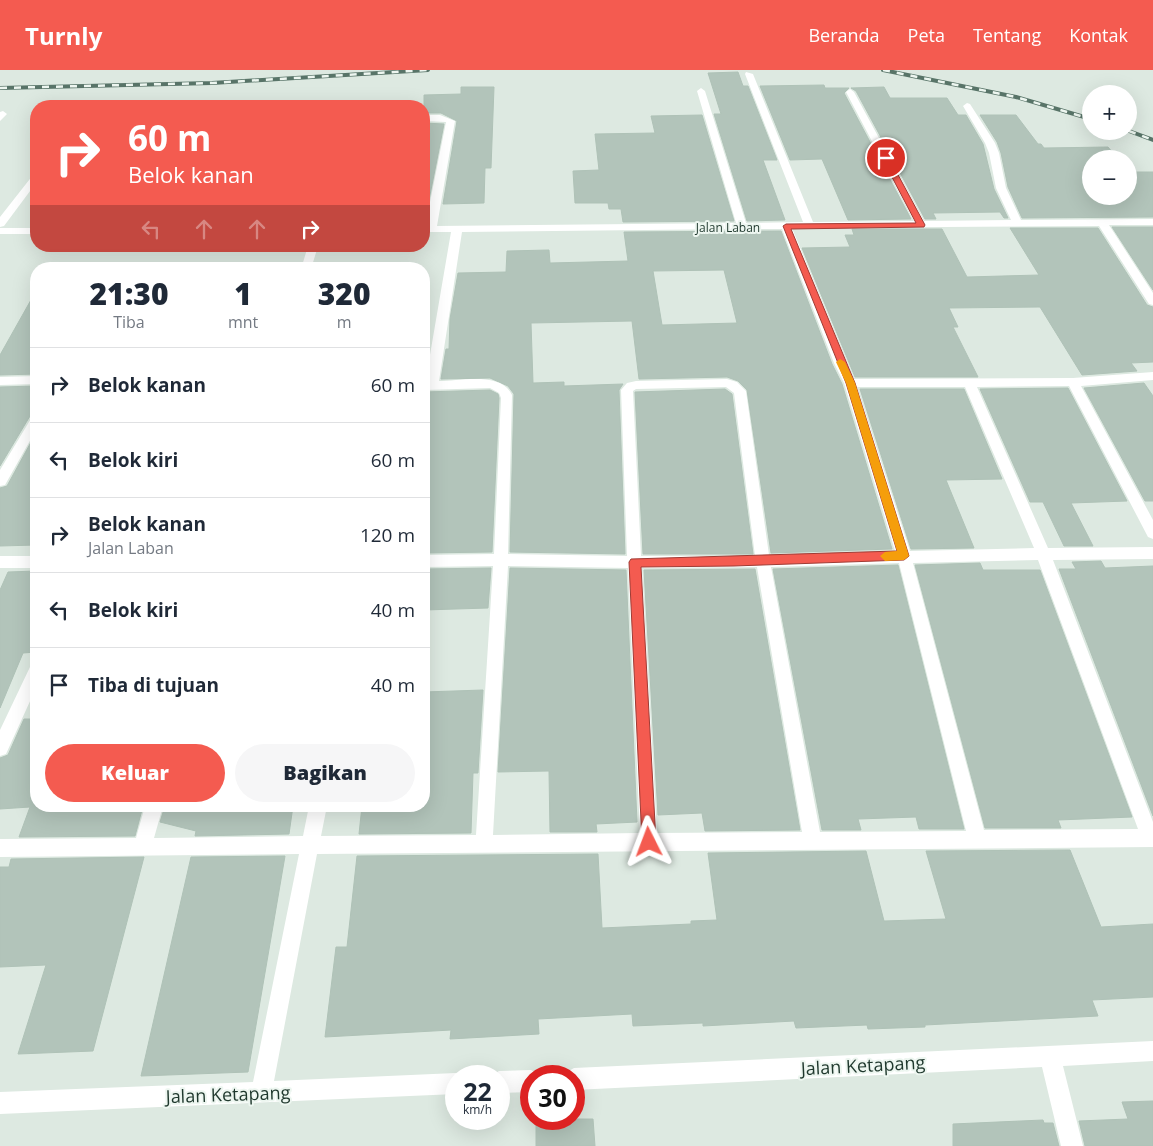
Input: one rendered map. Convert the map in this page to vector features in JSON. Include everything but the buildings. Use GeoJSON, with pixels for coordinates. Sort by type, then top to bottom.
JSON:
{"type":"FeatureCollection","features":[{"type":"Feature","properties":{"kind":"street"},"geometry":{"type":"LineString","coordinates":[[749,74],[809,226]]}},
{"type":"Feature","properties":{"kind":"street"},"geometry":{"type":"LineString","coordinates":[[701,91],[742,226]]}},
{"type":"Feature","properties":{"kind":"street"},"geometry":{"type":"LineString","coordinates":[[850,92],[922,225]]}},
{"type":"Feature","properties":{"kind":"street"},"geometry":{"type":"LineString","coordinates":[[968,106],[990,143],[1001,188],[1018,224]]}},
{"type":"Feature","properties":{"kind":"street"},"geometry":{"type":"LineString","coordinates":[[430,118],[451,121],[430,216]]}},
{"type":"Feature","properties":{"kind":"street"},"geometry":{"type":"LineString","coordinates":[[0,224],[30,185]]}},
{"type":"Feature","properties":{"kind":"street","name":"Jalan Laban"},"geometry":{"type":"LineString","coordinates":[[430,229],[1153,222]]}},
{"type":"Feature","properties":{"kind":"street"},"geometry":{"type":"LineString","coordinates":[[1102,223],[1153,302]]}},
{"type":"Feature","properties":{"kind":"street"},"geometry":{"type":"LineString","coordinates":[[786,226],[850,383],[904,556],[977,839]]}},
{"type":"Feature","properties":{"kind":"street"},"geometry":{"type":"LineString","coordinates":[[430,375],[457,229]]}},
{"type":"Feature","properties":{"kind":"street"},"geometry":{"type":"LineString","coordinates":[[0,231],[30,231]]}},
{"type":"Feature","properties":{"kind":"street"},"geometry":{"type":"LineString","coordinates":[[850,383],[1073,382],[1153,376]]}},
{"type":"Feature","properties":{"kind":"street"},"geometry":{"type":"LineString","coordinates":[[0,381],[30,380]]}},
{"type":"Feature","properties":{"kind":"street"},"geometry":{"type":"LineString","coordinates":[[0,848],[1152,838],[1043,553],[969,382]]}},
{"type":"Feature","properties":{"kind":"street"},"geometry":{"type":"LineString","coordinates":[[1073,382],[1153,533]]}},
{"type":"Feature","properties":{"kind":"street"},"geometry":{"type":"LineString","coordinates":[[649,842],[627,390],[636,386],[727,383],[733,384],[740,391],[764,560],[812,840]]}},
{"type":"Feature","properties":{"kind":"street"},"geometry":{"type":"LineString","coordinates":[[430,386],[490,384],[501,387],[506,392],[501,558],[484,843]]}},
{"type":"Feature","properties":{"kind":"street"},"geometry":{"type":"LineString","coordinates":[[0,481],[30,430]]}},
{"type":"Feature","properties":{"kind":"street"},"geometry":{"type":"LineString","coordinates":[[430,560],[501,558],[635,562],[1043,553],[1153,553]]}},
{"type":"Feature","properties":{"kind":"street"},"geometry":{"type":"LineString","coordinates":[[0,562],[30,562]]}},
{"type":"Feature","properties":{"kind":"street"},"geometry":{"type":"LineString","coordinates":[[0,748],[30,685]]}},
{"type":"Feature","properties":{"kind":"street"},"geometry":{"type":"LineString","coordinates":[[143,846],[152,812]]}},
{"type":"Feature","properties":{"kind":"street"},"geometry":{"type":"LineString","coordinates":[[261,1094],[317,812]]}},
{"type":"Feature","properties":{"kind":"street","name":"Jalan Ketapang"},"geometry":{"type":"LineString","coordinates":[[585,1078],[1153,1051]]}},
{"type":"Feature","properties":{"kind":"street"},"geometry":{"type":"LineString","coordinates":[[1050,1056],[1072,1146]]}},
{"type":"Feature","properties":{"kind":"street","name":"Jalan Ketapang"},"geometry":{"type":"LineString","coordinates":[[0,1103],[261,1094],[445,1085]]}},
{"type":"Feature","properties":{"kind":"railway"},"geometry":{"type":"LineString","coordinates":[[0,88],[212,83],[428,70]]}},
{"type":"Feature","properties":{"kind":"railway"},"geometry":{"type":"LineString","coordinates":[[883,70],[1016,97],[1082,116]]}},
{"type":"Feature","properties":{"kind":"railway"},"geometry":{"type":"LineString","coordinates":[[1137,134],[1153,140]]}},
{"type":"Feature","properties":{"kind":"slow traffic"},"geometry":{"type":"LineString","coordinates":[[840,362],[850,383],[904,556],[885,556]]}},
{"type":"Feature","properties":{"kind":"route"},"geometry":{"type":"LineString","coordinates":[[649,842],[635,562],[734,562],[904,556],[850,383],[840,363],[786,226],[922,225],[886,158]]}}]}
